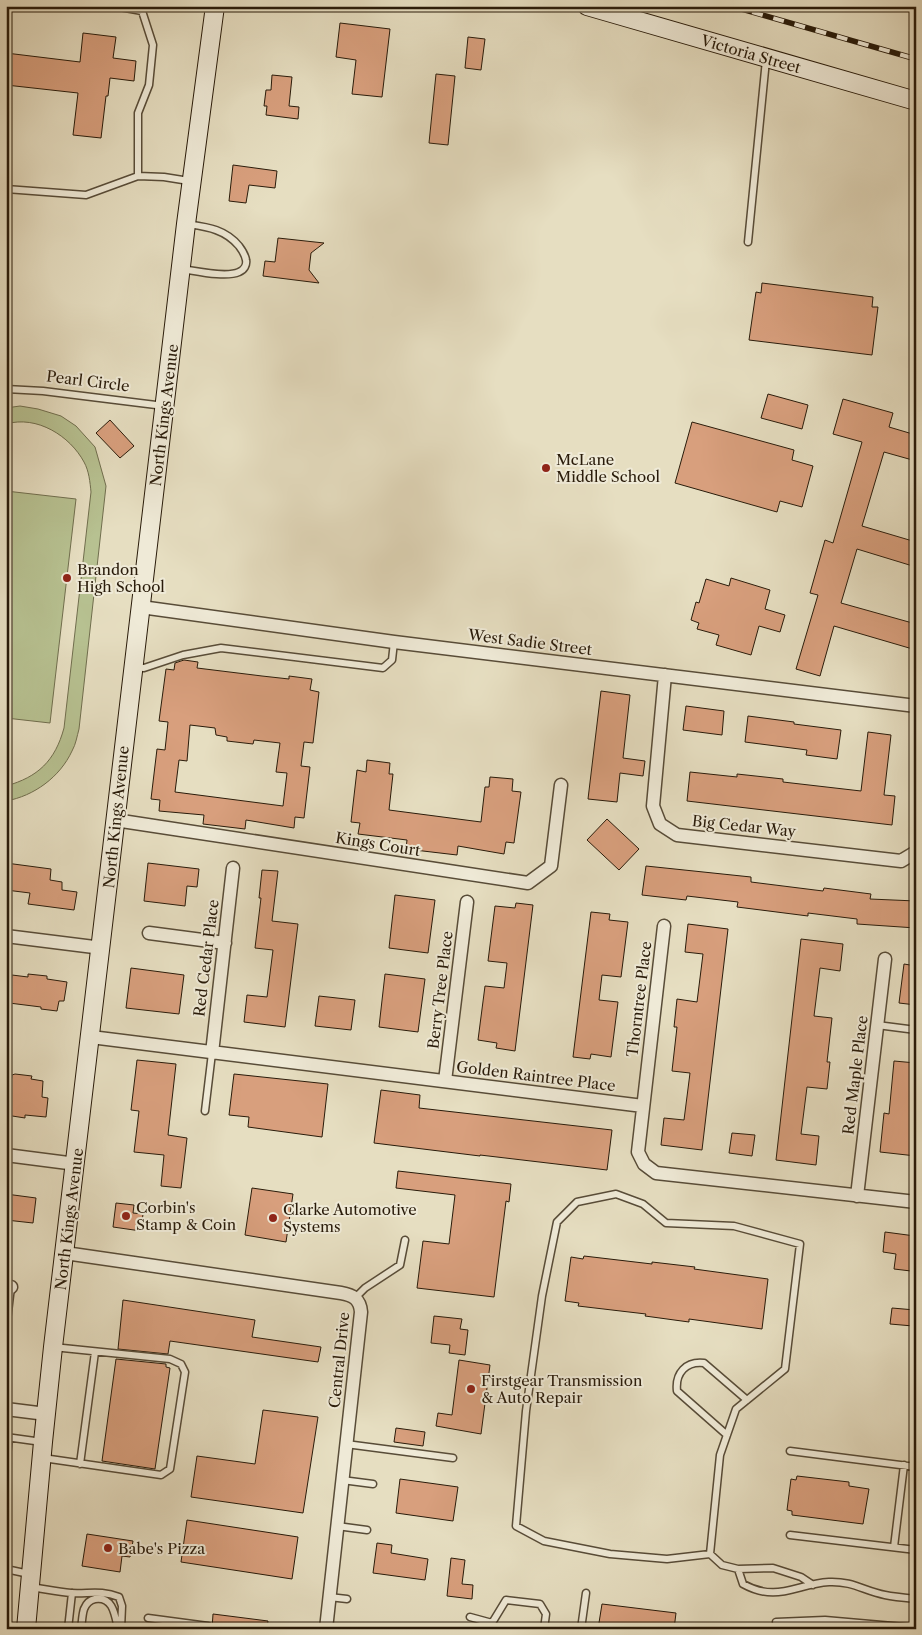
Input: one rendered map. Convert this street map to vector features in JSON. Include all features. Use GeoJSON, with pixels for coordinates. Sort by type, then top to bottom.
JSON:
{"type":"FeatureCollection","features":[{"type":"Feature","properties":{"kind":"street","name":"North Kings Avenue"},"geometry":{"type":"LineString","coordinates":[[26,1629],[53,1347],[102,948],[115,820],[191,181],[215,6]]}},
{"type":"Feature","properties":{"kind":"street","name":"Victoria Street"},"geometry":{"type":"LineString","coordinates":[[587,6],[916,101]]}},
{"type":"Feature","properties":{"kind":"street","name":"West Sadie Street"},"geometry":{"type":"LineString","coordinates":[[141,607],[394,642],[916,706]]}},
{"type":"Feature","properties":{"kind":"street","name":"Big Cedar Way"},"geometry":{"type":"LineString","coordinates":[[665,675],[653,806],[660,824],[677,835],[901,861],[916,852]]}},
{"type":"Feature","properties":{"kind":"street","name":"Kings Court"},"geometry":{"type":"LineString","coordinates":[[115,820],[528,883],[551,866],[561,785]]}},
{"type":"Feature","properties":{"kind":"street","name":"Red Cedar Place"},"geometry":{"type":"LineString","coordinates":[[212,1053],[233,868]]}},
{"type":"Feature","properties":{"kind":"street","name":"Berry Tree Place"},"geometry":{"type":"LineString","coordinates":[[445,1081],[467,902]]}},
{"type":"Feature","properties":{"kind":"street","name":"Thorntree Place"},"geometry":{"type":"LineString","coordinates":[[643,1106],[664,926]]}},
{"type":"Feature","properties":{"kind":"street"},"geometry":{"type":"LineString","coordinates":[[149,933],[225,943]]}},
{"type":"Feature","properties":{"kind":"street"},"geometry":{"type":"LineString","coordinates":[[6,936],[102,948]]}},
{"type":"Feature","properties":{"kind":"street","name":"Red Maple Place"},"geometry":{"type":"LineString","coordinates":[[857,1196],[885,959]]}},
{"type":"Feature","properties":{"kind":"street","name":"Golden Raintree Place"},"geometry":{"type":"LineString","coordinates":[[91,1038],[643,1106]]}},
{"type":"Feature","properties":{"kind":"street"},"geometry":{"type":"LineString","coordinates":[[643,1106],[638,1152],[644,1164],[656,1173],[916,1202]]}},
{"type":"Feature","properties":{"kind":"street"},"geometry":{"type":"LineString","coordinates":[[6,1155],[76,1164]]}},
{"type":"Feature","properties":{"kind":"street","name":"Central Drive"},"geometry":{"type":"LineString","coordinates":[[65,1253],[341,1293],[356,1298],[359,1302],[361,1312],[326,1629]]}},
{"type":"Feature","properties":{"kind":"street"},"geometry":{"type":"LineString","coordinates":[[6,1409],[46,1414]]}},
{"type":"Feature","properties":{"kind":"lane"},"geometry":{"type":"LineString","coordinates":[[114,6],[142,11],[153,45],[149,85],[138,113],[138,176]]}},
{"type":"Feature","properties":{"kind":"lane"},"geometry":{"type":"LineString","coordinates":[[748,242],[766,58]]}},
{"type":"Feature","properties":{"kind":"lane"},"geometry":{"type":"LineString","coordinates":[[6,189],[86,195],[138,176],[191,181]]}},
{"type":"Feature","properties":{"kind":"lane"},"geometry":{"type":"LineString","coordinates":[[181,269],[232,274],[241,272],[245,267],[246,260],[236,242],[226,234],[215,228],[186,224]]}},
{"type":"Feature","properties":{"kind":"lane","name":"Pearl Circle"},"geometry":{"type":"LineString","coordinates":[[6,388],[165,406]]}},
{"type":"Feature","properties":{"kind":"lane"},"geometry":{"type":"LineString","coordinates":[[133,667],[144,668],[183,654],[221,648],[383,668],[392,660],[394,642]]}},
{"type":"Feature","properties":{"kind":"lane"},"geometry":{"type":"LineString","coordinates":[[877,1025],[916,1030]]}},
{"type":"Feature","properties":{"kind":"lane"},"geometry":{"type":"LineString","coordinates":[[204,1111],[212,1053]]}},
{"type":"Feature","properties":{"kind":"lane"},"geometry":{"type":"LineString","coordinates":[[710,1554],[720,1454],[736,1409],[785,1369],[800,1244],[734,1226],[666,1223],[643,1204],[616,1194],[577,1202],[557,1222],[542,1296],[526,1411],[516,1526],[544,1540],[610,1554],[667,1558],[710,1554],[722,1565],[738,1569],[773,1568],[801,1577],[813,1585]]}},
{"type":"Feature","properties":{"kind":"lane"},"geometry":{"type":"LineString","coordinates":[[356,1298],[365,1288],[400,1265],[406,1240]]}},
{"type":"Feature","properties":{"kind":"lane"},"geometry":{"type":"LineString","coordinates":[[6,1329],[9,1286]]}},
{"type":"Feature","properties":{"kind":"lane"},"geometry":{"type":"LineString","coordinates":[[6,1464],[8,1438],[80,1464],[161,1475],[170,1469],[185,1372],[181,1364],[170,1359],[53,1347]]}},
{"type":"Feature","properties":{"kind":"lane"},"geometry":{"type":"LineString","coordinates":[[80,1464],[95,1352]]}},
{"type":"Feature","properties":{"kind":"lane"},"geometry":{"type":"LineString","coordinates":[[727,1435],[677,1391],[676,1385],[680,1372],[687,1365],[696,1362],[704,1363],[747,1400]]}},
{"type":"Feature","properties":{"kind":"lane"},"geometry":{"type":"LineString","coordinates":[[346,1444],[453,1458]]}},
{"type":"Feature","properties":{"kind":"lane"},"geometry":{"type":"LineString","coordinates":[[790,1451],[916,1467]]}},
{"type":"Feature","properties":{"kind":"lane"},"geometry":{"type":"LineString","coordinates":[[894,1547],[904,1465]]}},
{"type":"Feature","properties":{"kind":"lane"},"geometry":{"type":"LineString","coordinates":[[342,1480],[373,1484]]}},
{"type":"Feature","properties":{"kind":"lane"},"geometry":{"type":"LineString","coordinates":[[337,1526],[367,1530]]}},
{"type":"Feature","properties":{"kind":"lane"},"geometry":{"type":"LineString","coordinates":[[790,1535],[916,1550]]}},
{"type":"Feature","properties":{"kind":"lane"},"geometry":{"type":"LineString","coordinates":[[6,1569],[31,1581],[72,1593],[95,1591],[119,1597],[122,1606],[120,1629]]}},
{"type":"Feature","properties":{"kind":"lane"},"geometry":{"type":"LineString","coordinates":[[738,1569],[743,1584],[763,1592],[787,1592],[829,1582],[852,1583],[884,1595],[916,1599]]}},
{"type":"Feature","properties":{"kind":"lane"},"geometry":{"type":"LineString","coordinates":[[68,1629],[72,1593]]}},
{"type":"Feature","properties":{"kind":"lane"},"geometry":{"type":"LineString","coordinates":[[581,1629],[586,1593]]}},
{"type":"Feature","properties":{"kind":"lane"},"geometry":{"type":"LineString","coordinates":[[329,1597],[347,1599]]}},
{"type":"Feature","properties":{"kind":"lane"},"geometry":{"type":"LineString","coordinates":[[81,1629],[84,1608],[89,1601],[105,1599],[111,1604],[120,1629]]}},
{"type":"Feature","properties":{"kind":"lane"},"geometry":{"type":"LineString","coordinates":[[470,1617],[492,1626],[506,1600],[540,1604],[546,1614],[544,1629]]}},
{"type":"Feature","properties":{"kind":"lane"},"geometry":{"type":"LineString","coordinates":[[148,1618],[191,1626],[208,1626],[207,1629]]}},
{"type":"Feature","properties":{"kind":"lane"},"geometry":{"type":"LineString","coordinates":[[776,1622],[825,1620],[916,1628]]}},
{"type":"Feature","properties":{"kind":"lane"},"geometry":{"type":"LineString","coordinates":[[513,1629],[526,1629]]}},
{"type":"Feature","properties":{"kind":"green space"},"geometry":{"type":"Polygon","coordinates":[[[20,406],[61,416],[76,426],[95,447],[106,486],[79,729],[75,743],[61,769],[45,784],[26,795],[6,801],[6,786],[27,778],[44,766],[56,750],[64,728],[91,492],[84,462],[61,436],[41,425],[29,422],[6,424],[6,408],[20,406]]]}},
{"type":"Feature","properties":{"kind":"green space"},"geometry":{"type":"Polygon","coordinates":[[[6,491],[76,499],[50,723],[6,718],[6,491]]]}},
{"type":"Feature","properties":{"kind":"building"},"geometry":{"type":"Polygon","coordinates":[[[340,23],[390,29],[382,97],[352,94],[356,60],[336,57],[340,23]]]}},
{"type":"Feature","properties":{"kind":"building"},"geometry":{"type":"Polygon","coordinates":[[[83,33],[116,37],[113,58],[136,61],[134,81],[110,78],[101,138],[73,135],[78,93],[6,85],[6,53],[80,62],[83,33]]]}},
{"type":"Feature","properties":{"kind":"building"},"geometry":{"type":"Polygon","coordinates":[[[468,37],[485,39],[481,70],[465,68],[468,37]]]}},
{"type":"Feature","properties":{"kind":"building"},"geometry":{"type":"Polygon","coordinates":[[[436,74],[455,76],[448,145],[429,143],[436,74]]]}},
{"type":"Feature","properties":{"kind":"building"},"geometry":{"type":"Polygon","coordinates":[[[272,75],[292,77],[289,106],[299,107],[298,119],[266,115],[267,106],[264,106],[266,90],[271,90],[272,75]]]}},
{"type":"Feature","properties":{"kind":"building"},"geometry":{"type":"Polygon","coordinates":[[[233,165],[277,171],[275,188],[249,185],[246,203],[229,201],[233,165]]]}},
{"type":"Feature","properties":{"kind":"building"},"geometry":{"type":"Polygon","coordinates":[[[278,238],[324,243],[311,253],[309,270],[319,283],[263,276],[265,261],[275,262],[278,238]]]}},
{"type":"Feature","properties":{"kind":"building"},"geometry":{"type":"Polygon","coordinates":[[[762,283],[873,297],[872,307],[878,307],[872,355],[749,340],[756,292],[761,293],[762,283]]]}},
{"type":"Feature","properties":{"kind":"building"},"geometry":{"type":"Polygon","coordinates":[[[768,394],[808,405],[802,429],[761,418],[768,394]]]}},
{"type":"Feature","properties":{"kind":"building"},"geometry":{"type":"Polygon","coordinates":[[[843,399],[893,413],[889,427],[916,435],[916,461],[884,452],[862,526],[916,542],[916,567],[857,549],[841,603],[916,624],[916,650],[834,626],[820,676],[796,669],[818,595],[810,593],[825,540],[833,543],[862,442],[833,434],[843,399]]]}},
{"type":"Feature","properties":{"kind":"building"},"geometry":{"type":"Polygon","coordinates":[[[110,420],[134,446],[120,458],[96,433],[110,420]]]}},
{"type":"Feature","properties":{"kind":"building"},"geometry":{"type":"Polygon","coordinates":[[[692,422],[794,450],[792,460],[813,466],[802,507],[780,501],[777,512],[675,483],[692,422]]]}},
{"type":"Feature","properties":{"kind":"building"},"geometry":{"type":"Polygon","coordinates":[[[731,578],[770,590],[765,609],[785,615],[780,632],[759,626],[751,655],[716,645],[719,635],[697,629],[699,623],[691,620],[696,602],[699,603],[706,579],[729,586],[731,578]]]}},
{"type":"Feature","properties":{"kind":"building"},"geometry":{"type":"Polygon","coordinates":[[[184,660],[198,662],[197,668],[289,679],[289,676],[312,679],[310,690],[319,692],[313,743],[304,742],[301,766],[310,767],[304,818],[295,817],[294,828],[246,820],[245,829],[203,824],[204,815],[159,811],[160,800],[151,799],[157,749],[165,750],[168,722],[159,721],[166,669],[174,670],[175,663],[184,660]],[[190,725],[187,761],[179,760],[175,792],[283,806],[287,773],[276,772],[280,743],[254,740],[253,744],[227,741],[227,737],[216,735],[215,728],[190,725]]]}},
{"type":"Feature","properties":{"kind":"building"},"geometry":{"type":"Polygon","coordinates":[[[601,691],[630,695],[623,758],[645,761],[643,776],[620,773],[617,802],[588,799],[601,691]]]}},
{"type":"Feature","properties":{"kind":"building"},"geometry":{"type":"Polygon","coordinates":[[[686,706],[724,711],[722,735],[683,730],[686,706]]]}},
{"type":"Feature","properties":{"kind":"building"},"geometry":{"type":"Polygon","coordinates":[[[748,716],[841,730],[837,759],[806,755],[807,750],[745,742],[748,716]]]}},
{"type":"Feature","properties":{"kind":"building"},"geometry":{"type":"Polygon","coordinates":[[[868,732],[891,735],[884,795],[895,796],[892,825],[687,801],[690,772],[737,777],[737,774],[783,779],[783,782],[861,791],[868,732]]]}},
{"type":"Feature","properties":{"kind":"building"},"geometry":{"type":"Polygon","coordinates":[[[367,760],[390,763],[389,774],[393,774],[389,810],[481,822],[485,787],[489,787],[490,777],[513,779],[512,791],[521,792],[514,843],[506,842],[504,854],[458,846],[457,855],[406,849],[407,840],[358,834],[360,823],[351,822],[357,770],[366,772],[367,760]]]}},
{"type":"Feature","properties":{"kind":"building"},"geometry":{"type":"Polygon","coordinates":[[[607,819],[639,849],[619,870],[587,840],[607,819]]]}},
{"type":"Feature","properties":{"kind":"building"},"geometry":{"type":"Polygon","coordinates":[[[6,863],[51,869],[50,880],[62,882],[62,890],[77,892],[74,910],[28,904],[30,893],[6,890],[6,863]]]}},
{"type":"Feature","properties":{"kind":"building"},"geometry":{"type":"Polygon","coordinates":[[[148,863],[199,869],[197,887],[187,886],[185,906],[144,901],[148,863]]]}},
{"type":"Feature","properties":{"kind":"building"},"geometry":{"type":"Polygon","coordinates":[[[646,866],[751,877],[751,882],[823,891],[824,888],[871,894],[870,899],[916,901],[916,928],[857,924],[857,919],[808,913],[808,916],[737,907],[738,902],[687,896],[686,900],[642,895],[646,866]]]}},
{"type":"Feature","properties":{"kind":"building"},"geometry":{"type":"Polygon","coordinates":[[[262,870],[278,871],[272,921],[298,924],[285,1027],[244,1022],[247,995],[267,997],[273,950],[255,948],[261,898],[259,898],[262,870]]]}},
{"type":"Feature","properties":{"kind":"building"},"geometry":{"type":"Polygon","coordinates":[[[395,895],[435,900],[428,953],[389,948],[395,895]]]}},
{"type":"Feature","properties":{"kind":"building"},"geometry":{"type":"Polygon","coordinates":[[[516,903],[533,905],[515,1051],[496,1048],[497,1043],[478,1040],[485,986],[504,988],[507,963],[488,961],[495,906],[515,908],[516,903]]]}},
{"type":"Feature","properties":{"kind":"building"},"geometry":{"type":"Polygon","coordinates":[[[591,912],[610,914],[609,920],[628,922],[621,977],[602,975],[599,1000],[618,1002],[611,1057],[591,1054],[590,1059],[573,1057],[591,912]]]}},
{"type":"Feature","properties":{"kind":"building"},"geometry":{"type":"Polygon","coordinates":[[[688,924],[728,929],[702,1150],[661,1145],[664,1118],[684,1120],[690,1073],[672,1071],[677,1027],[674,1027],[677,999],[697,1002],[703,954],[685,952],[688,924]]]}},
{"type":"Feature","properties":{"kind":"building"},"geometry":{"type":"Polygon","coordinates":[[[801,939],[843,944],[840,971],[820,968],[814,1016],[832,1018],[827,1062],[830,1062],[827,1089],[807,1087],[801,1134],[819,1136],[816,1165],[776,1160],[801,939]]]}},
{"type":"Feature","properties":{"kind":"building"},"geometry":{"type":"Polygon","coordinates":[[[904,964],[916,966],[916,1005],[899,1003],[904,964]]]}},
{"type":"Feature","properties":{"kind":"building"},"geometry":{"type":"Polygon","coordinates":[[[131,968],[184,975],[179,1014],[126,1008],[131,968]]]}},
{"type":"Feature","properties":{"kind":"building"},"geometry":{"type":"Polygon","coordinates":[[[28,974],[47,976],[47,979],[67,982],[64,1001],[59,1001],[57,1011],[9,1003],[12,975],[28,977],[28,974]]]}},
{"type":"Feature","properties":{"kind":"building"},"geometry":{"type":"Polygon","coordinates":[[[385,974],[425,979],[418,1032],[379,1027],[385,974]]]}},
{"type":"Feature","properties":{"kind":"building"},"geometry":{"type":"Polygon","coordinates":[[[319,996],[355,1000],[351,1030],[315,1026],[319,996]]]}},
{"type":"Feature","properties":{"kind":"building"},"geometry":{"type":"Polygon","coordinates":[[[137,1060],[176,1064],[168,1135],[187,1138],[181,1188],[161,1186],[164,1155],[134,1152],[139,1111],[131,1110],[137,1060]]]}},
{"type":"Feature","properties":{"kind":"building"},"geometry":{"type":"Polygon","coordinates":[[[894,1061],[916,1063],[916,1156],[880,1152],[884,1113],[889,1114],[894,1061]]]}},
{"type":"Feature","properties":{"kind":"building"},"geometry":{"type":"Polygon","coordinates":[[[234,1074],[328,1084],[322,1137],[248,1127],[249,1117],[229,1115],[234,1074]]]}},
{"type":"Feature","properties":{"kind":"building"},"geometry":{"type":"Polygon","coordinates":[[[12,1075],[32,1076],[31,1079],[43,1081],[42,1097],[48,1098],[46,1117],[25,1115],[25,1118],[6,1115],[6,1093],[10,1093],[12,1075]]]}},
{"type":"Feature","properties":{"kind":"building"},"geometry":{"type":"Polygon","coordinates":[[[381,1090],[420,1095],[419,1108],[612,1130],[607,1170],[374,1143],[381,1090]]]}},
{"type":"Feature","properties":{"kind":"building"},"geometry":{"type":"Polygon","coordinates":[[[732,1133],[755,1135],[752,1156],[729,1153],[732,1133]]]}},
{"type":"Feature","properties":{"kind":"building"},"geometry":{"type":"Polygon","coordinates":[[[398,1171],[511,1184],[509,1202],[506,1201],[494,1297],[417,1288],[423,1241],[449,1244],[455,1195],[396,1188],[398,1171]]]}},
{"type":"Feature","properties":{"kind":"building"},"geometry":{"type":"Polygon","coordinates":[[[252,1188],[293,1194],[286,1242],[245,1235],[252,1188]]]}},
{"type":"Feature","properties":{"kind":"building"},"geometry":{"type":"Polygon","coordinates":[[[6,1194],[36,1198],[33,1223],[6,1220],[6,1194]]]}},
{"type":"Feature","properties":{"kind":"building"},"geometry":{"type":"Polygon","coordinates":[[[116,1203],[134,1205],[133,1213],[143,1214],[141,1231],[113,1227],[116,1203]]]}},
{"type":"Feature","properties":{"kind":"building"},"geometry":{"type":"Polygon","coordinates":[[[885,1232],[915,1236],[911,1271],[894,1269],[896,1254],[883,1252],[885,1232]]]}},
{"type":"Feature","properties":{"kind":"building"},"geometry":{"type":"Polygon","coordinates":[[[584,1256],[695,1267],[694,1269],[768,1279],[762,1329],[689,1319],[689,1322],[645,1316],[646,1314],[578,1306],[579,1303],[565,1301],[571,1257],[583,1259],[584,1256]]]}},
{"type":"Feature","properties":{"kind":"building"},"geometry":{"type":"Polygon","coordinates":[[[123,1300],[255,1320],[252,1337],[321,1347],[318,1362],[170,1341],[168,1354],[118,1349],[123,1300]]]}},
{"type":"Feature","properties":{"kind":"building"},"geometry":{"type":"Polygon","coordinates":[[[892,1308],[915,1310],[913,1326],[890,1324],[892,1308]]]}},
{"type":"Feature","properties":{"kind":"building"},"geometry":{"type":"Polygon","coordinates":[[[434,1316],[462,1319],[460,1329],[468,1330],[465,1355],[449,1353],[450,1345],[431,1343],[434,1316]]]}},
{"type":"Feature","properties":{"kind":"building"},"geometry":{"type":"Polygon","coordinates":[[[116,1359],[166,1364],[166,1367],[170,1368],[155,1469],[102,1461],[116,1359]]]}},
{"type":"Feature","properties":{"kind":"building","name":"Firstgear Transmission & Auto Repair"},"geometry":{"type":"Polygon","coordinates":[[[459,1360],[490,1365],[481,1434],[436,1426],[438,1413],[452,1415],[459,1360]]]}},
{"type":"Feature","properties":{"kind":"building"},"geometry":{"type":"Polygon","coordinates":[[[263,1410],[318,1417],[303,1513],[191,1497],[197,1456],[255,1464],[263,1410]]]}},
{"type":"Feature","properties":{"kind":"building"},"geometry":{"type":"Polygon","coordinates":[[[396,1428],[425,1432],[423,1446],[394,1442],[396,1428]]]}},
{"type":"Feature","properties":{"kind":"building"},"geometry":{"type":"Polygon","coordinates":[[[797,1476],[849,1482],[849,1486],[869,1489],[863,1524],[792,1515],[792,1511],[787,1510],[791,1479],[796,1480],[797,1476]]]}},
{"type":"Feature","properties":{"kind":"building"},"geometry":{"type":"Polygon","coordinates":[[[400,1479],[458,1487],[453,1521],[396,1513],[400,1479]]]}},
{"type":"Feature","properties":{"kind":"building"},"geometry":{"type":"Polygon","coordinates":[[[187,1520],[298,1537],[292,1579],[181,1562],[187,1520]]]}},
{"type":"Feature","properties":{"kind":"building","name":"Babe's Pizza"},"geometry":{"type":"Polygon","coordinates":[[[87,1534],[133,1541],[130,1557],[122,1556],[120,1572],[82,1566],[87,1534]]]}},
{"type":"Feature","properties":{"kind":"building"},"geometry":{"type":"Polygon","coordinates":[[[377,1543],[392,1545],[391,1553],[428,1559],[425,1580],[373,1573],[377,1543]]]}},
{"type":"Feature","properties":{"kind":"building"},"geometry":{"type":"Polygon","coordinates":[[[451,1558],[465,1560],[462,1584],[473,1585],[472,1599],[447,1596],[451,1558]]]}},
{"type":"Feature","properties":{"kind":"building"},"geometry":{"type":"Polygon","coordinates":[[[602,1604],[676,1613],[674,1629],[598,1629],[602,1604]]]}},
{"type":"Feature","properties":{"kind":"building"},"geometry":{"type":"Polygon","coordinates":[[[213,1614],[268,1621],[267,1629],[212,1629],[213,1614]]]}},
{"type":"Feature","properties":{"kind":"railway"},"geometry":{"type":"LineString","coordinates":[[731,6],[916,59]]}},
{"type":"Feature","properties":{"kind":"place","name":"McLane Middle School"},"geometry":{"type":"Point","coordinates":[546,468]}},
{"type":"Feature","properties":{"kind":"place","name":"Brandon High School"},"geometry":{"type":"Point","coordinates":[67,578]}},
{"type":"Feature","properties":{"kind":"place","name":"Corbin's Stamp & Coin"},"geometry":{"type":"Point","coordinates":[126,1216]}},
{"type":"Feature","properties":{"kind":"place","name":"Clarke Automotive Systems"},"geometry":{"type":"Point","coordinates":[273,1218]}},
{"type":"Feature","properties":{"kind":"place","name":"Firstgear Transmission & Auto Repair"},"geometry":{"type":"Point","coordinates":[471,1389]}},
{"type":"Feature","properties":{"kind":"place","name":"Babe's Pizza"},"geometry":{"type":"Point","coordinates":[108,1548]}}]}
